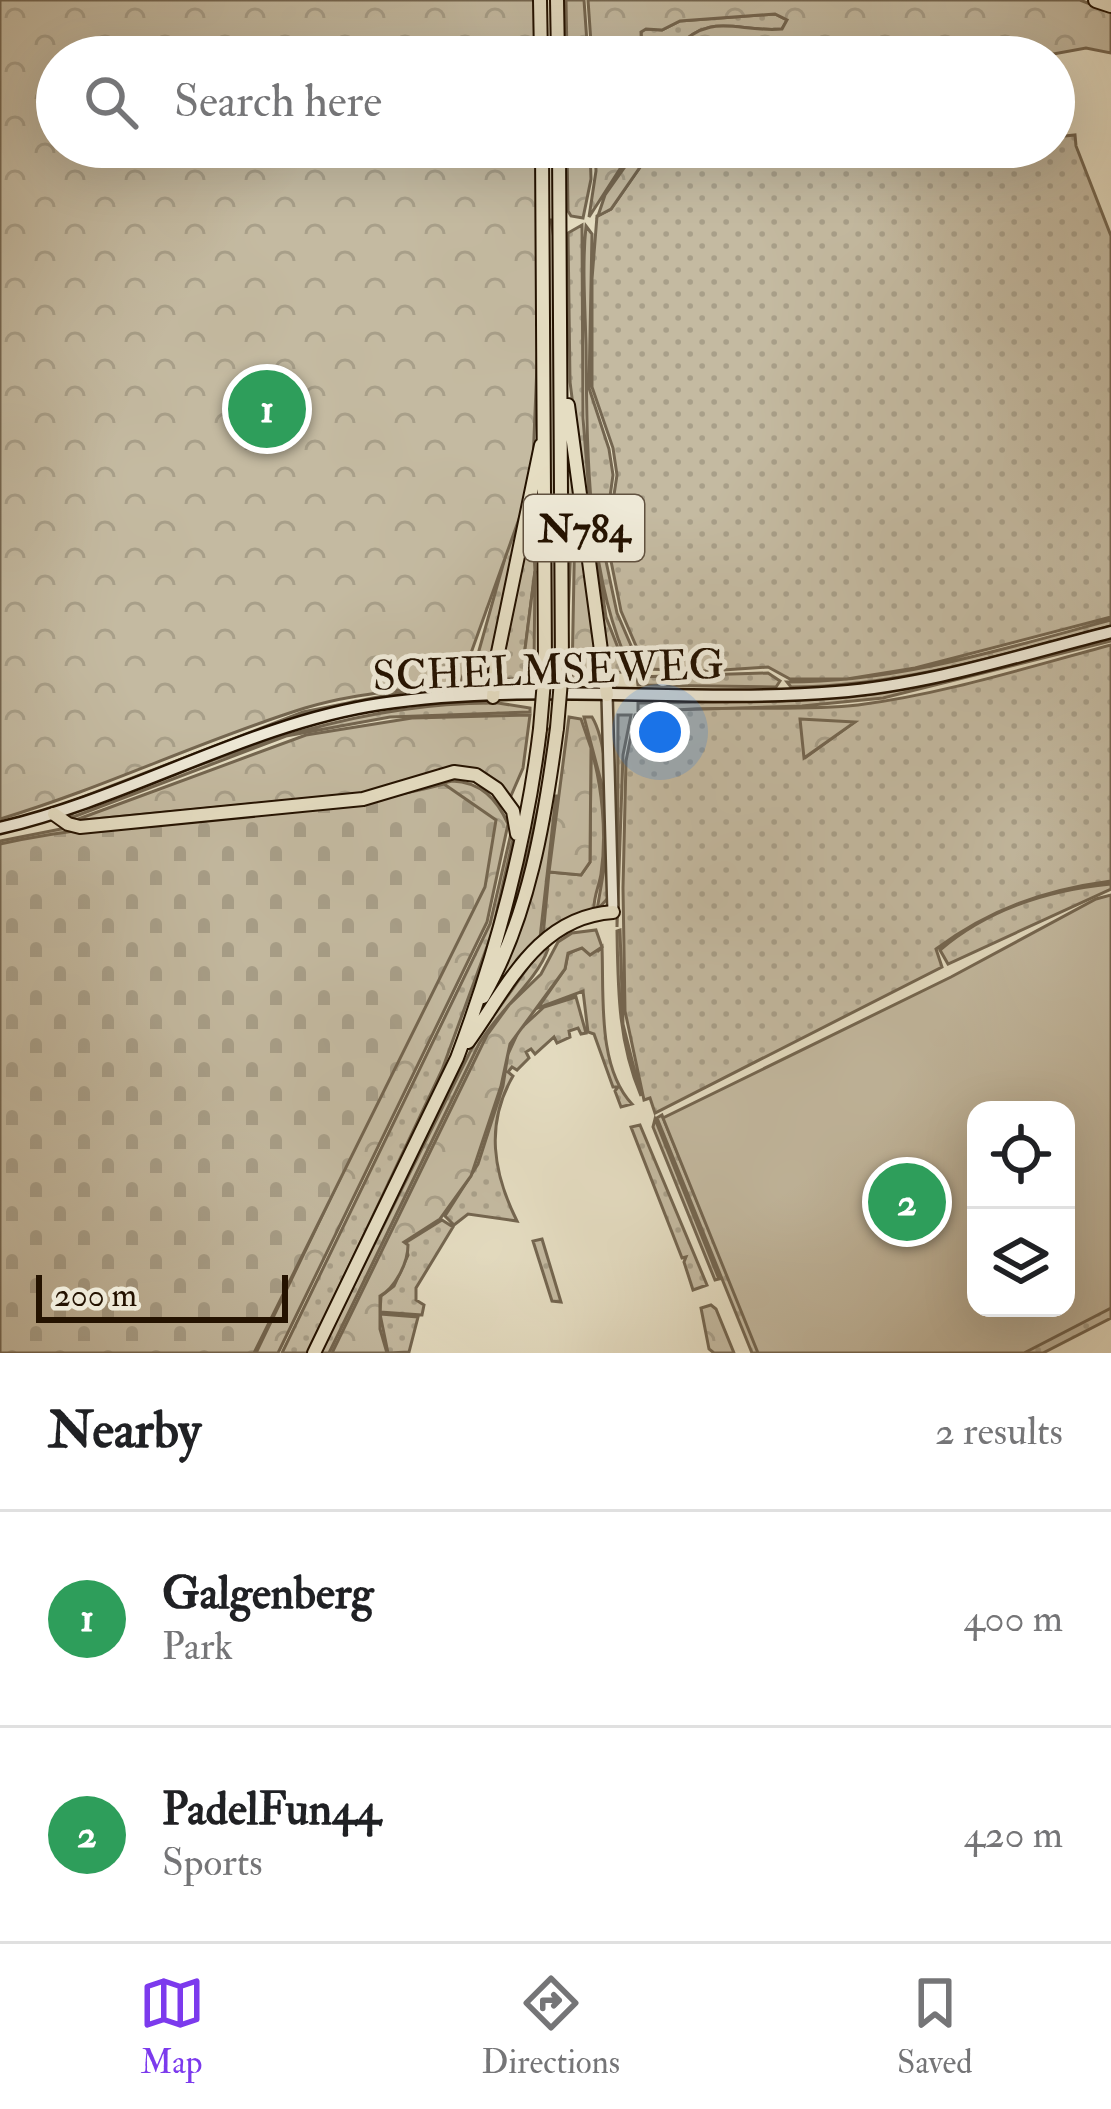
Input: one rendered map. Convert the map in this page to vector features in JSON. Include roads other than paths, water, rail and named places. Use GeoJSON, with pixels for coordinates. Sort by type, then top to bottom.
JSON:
{"type":"FeatureCollection","features":[{"type":"Feature","properties":{"kind":"highway"},"geometry":{"type":"LineString","coordinates":[[1096,0],[1111,5]]}},
{"type":"Feature","properties":{"kind":"main road"},"geometry":{"type":"LineString","coordinates":[[540,0],[541,36]]}},
{"type":"Feature","properties":{"kind":"main road"},"geometry":{"type":"LineString","coordinates":[[557,0],[558,36]]}},
{"type":"Feature","properties":{"kind":"main road","name":"N784"},"geometry":{"type":"LineString","coordinates":[[314,1353],[457,1058],[474,1014],[517,853],[540,728],[545,669],[542,168]]}},
{"type":"Feature","properties":{"kind":"main road","name":"N784"},"geometry":{"type":"LineString","coordinates":[[474,1014],[495,977],[524,894],[557,728],[562,669],[559,168]]}},
{"type":"Feature","properties":{"kind":"main road","name":"N784"},"geometry":{"type":"LineString","coordinates":[[563,361],[607,695]]}},
{"type":"Feature","properties":{"kind":"main road","name":"N784"},"geometry":{"type":"LineString","coordinates":[[493,697],[496,662],[544,434]]}},
{"type":"Feature","properties":{"kind":"main road","name":"SCHELMSEWEG"},"geometry":{"type":"LineString","coordinates":[[0,829],[55,814],[319,716],[412,700],[880,688],[1111,632]]}},
{"type":"Feature","properties":{"kind":"main road"},"geometry":{"type":"LineString","coordinates":[[55,814],[80,827],[344,801],[388,794],[442,773],[462,772],[487,781],[509,803],[517,824],[517,853]]}},
{"type":"Feature","properties":{"kind":"main road","name":"N784"},"geometry":{"type":"LineString","coordinates":[[457,1058],[527,956],[544,939],[579,919],[613,912]]}},
{"type":"Feature","properties":{"kind":"street"},"geometry":{"type":"LineString","coordinates":[[607,695],[613,912]]}},
{"type":"Feature","properties":{"kind":"place","name":"Galgenberg"},"geometry":{"type":"Point","coordinates":[267,409]}},
{"type":"Feature","properties":{"kind":"place","name":"PadelFun44"},"geometry":{"type":"Point","coordinates":[907,1202]}}]}
